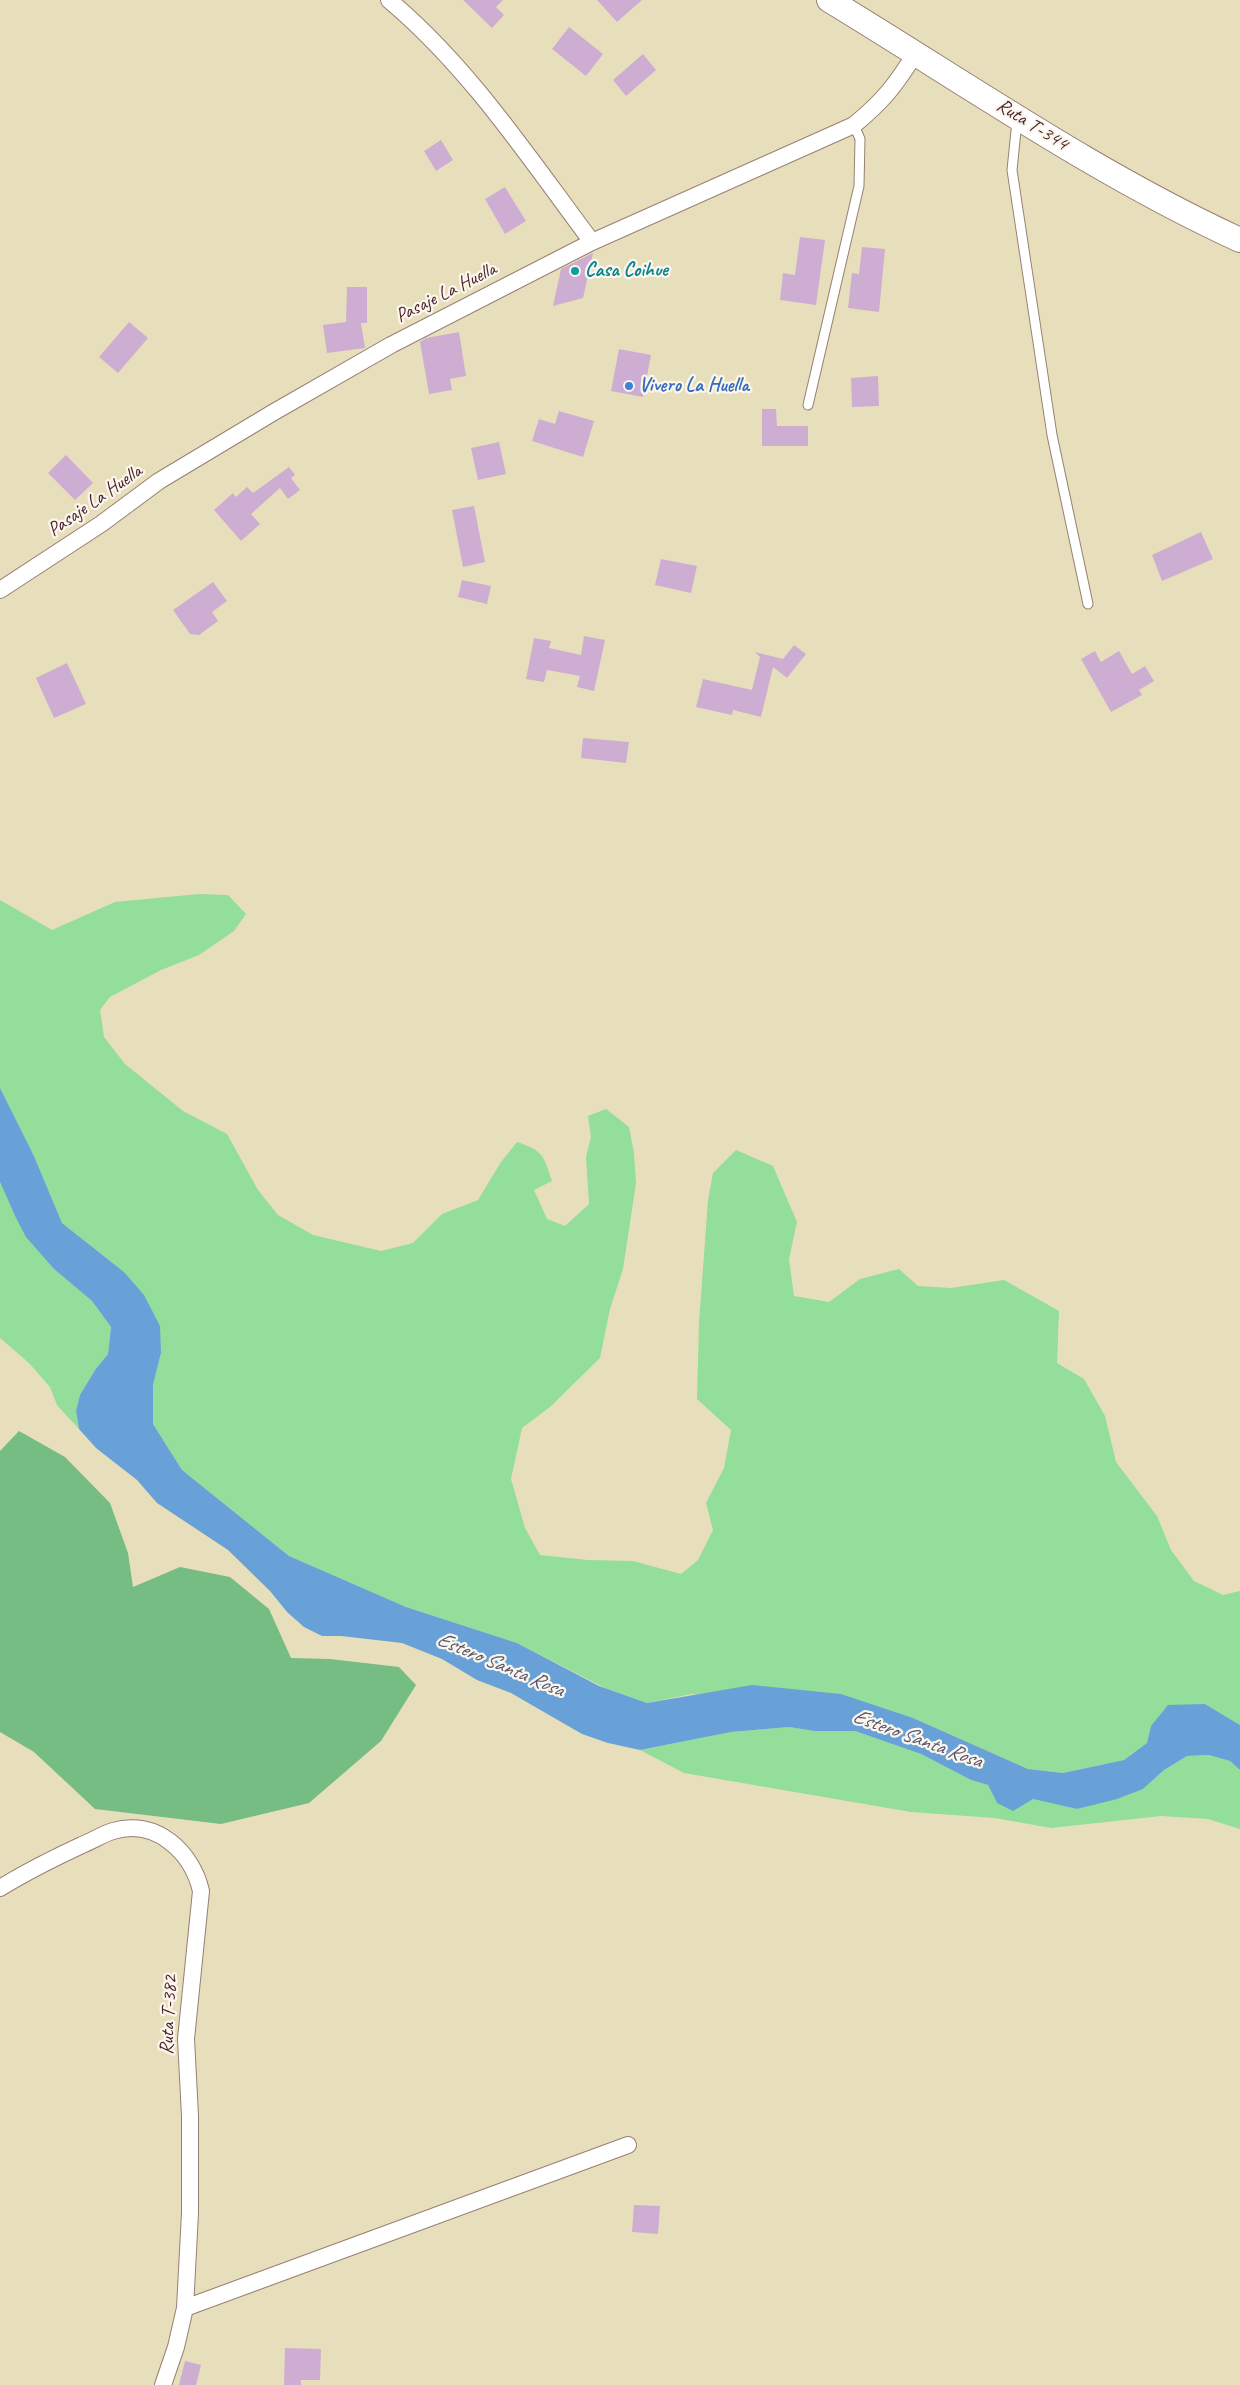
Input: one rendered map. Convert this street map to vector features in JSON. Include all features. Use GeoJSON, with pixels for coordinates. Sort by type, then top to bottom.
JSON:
{"type":"FeatureCollection","features":[{"type":"Feature","properties":{"kind":"main road","name":"Ruta T-344"},"geometry":{"type":"LineString","coordinates":[[829,0],[1132,185],[1240,240]]}},
{"type":"Feature","properties":{"kind":"street"},"geometry":{"type":"LineString","coordinates":[[389,0],[412,19],[474,86],[592,242]]}},
{"type":"Feature","properties":{"kind":"street","name":"Pasaje La Huella"},"geometry":{"type":"LineString","coordinates":[[0,590],[102,524],[159,482],[274,412],[391,345],[592,242],[854,126],[878,105],[896,84],[915,54]]}},
{"type":"Feature","properties":{"kind":"street","name":"Ruta T-382"},"geometry":{"type":"LineString","coordinates":[[0,1888],[66,1853],[113,1831],[126,1829],[139,1829],[163,1837],[184,1853],[195,1871],[201,1891],[186,2039],[190,2126],[190,2213],[185,2308],[176,2347],[163,2385]]}},
{"type":"Feature","properties":{"kind":"street"},"geometry":{"type":"LineString","coordinates":[[185,2308],[628,2145]]}},
{"type":"Feature","properties":{"kind":"lane"},"geometry":{"type":"LineString","coordinates":[[1017,115],[1012,170],[1052,435],[1088,604]]}},
{"type":"Feature","properties":{"kind":"lane"},"geometry":{"type":"LineString","coordinates":[[808,405],[859,186],[860,138],[854,126]]}},
{"type":"Feature","properties":{"kind":"green space"},"geometry":{"type":"Polygon","coordinates":[[[199,894],[228,895],[246,914],[234,931],[199,955],[161,970],[110,997],[100,1010],[104,1037],[125,1064],[183,1111],[227,1134],[258,1190],[278,1215],[313,1235],[381,1251],[413,1243],[442,1214],[478,1200],[501,1162],[517,1142],[537,1151],[544,1159],[552,1181],[534,1190],[547,1219],[565,1226],[589,1204],[586,1157],[591,1137],[588,1116],[606,1109],[629,1127],[634,1153],[636,1183],[623,1269],[610,1309],[600,1358],[550,1407],[522,1428],[511,1479],[525,1528],[540,1555],[588,1560],[633,1561],[681,1574],[698,1560],[713,1530],[706,1503],[724,1468],[731,1430],[697,1399],[699,1323],[708,1200],[713,1173],[736,1150],[773,1166],[797,1222],[789,1259],[794,1296],[829,1302],[860,1279],[899,1269],[918,1286],[951,1288],[1004,1280],[1059,1311],[1057,1363],[1084,1379],[1105,1416],[1116,1462],[1157,1516],[1171,1550],[1194,1581],[1223,1595],[1240,1591],[1240,1725],[1205,1704],[1151,1726],[1147,1743],[1124,1760],[1063,1773],[1028,1769],[913,1718],[692,1694],[647,1703],[605,1688],[517,1643],[406,1607],[289,1556],[182,1470],[153,1424],[153,1385],[161,1353],[124,1272],[62,1223],[34,1156],[0,1088],[0,900],[52,930],[115,902],[199,894]]]}},
{"type":"Feature","properties":{"kind":"green space"},"geometry":{"type":"Polygon","coordinates":[[[0,1182],[15,1216],[54,1269],[92,1301],[111,1327],[108,1354],[95,1370],[80,1395],[76,1411],[79,1429],[57,1405],[50,1387],[29,1363],[0,1338],[0,1182]]]}},
{"type":"Feature","properties":{"kind":"green space"},"geometry":{"type":"Polygon","coordinates":[[[19,1431],[65,1457],[110,1503],[128,1553],[133,1587],[180,1567],[230,1577],[269,1609],[291,1658],[330,1659],[399,1667],[416,1685],[381,1741],[309,1803],[221,1824],[95,1809],[34,1752],[0,1732],[0,1451],[19,1431]]]}},
{"type":"Feature","properties":{"kind":"green space"},"geometry":{"type":"Polygon","coordinates":[[[789,1727],[814,1731],[855,1731],[921,1754],[971,1780],[988,1785],[997,1803],[1033,1799],[1077,1809],[1143,1789],[1164,1770],[1187,1756],[1209,1755],[1230,1761],[1240,1770],[1240,1829],[1208,1819],[1161,1816],[1051,1828],[995,1818],[911,1812],[684,1773],[640,1750],[731,1732],[789,1727]]]}},
{"type":"Feature","properties":{"kind":"water","name":"Estero Santa Rosa"},"geometry":{"type":"Polygon","coordinates":[[[0,1088],[34,1156],[62,1223],[124,1272],[144,1295],[160,1326],[161,1353],[153,1385],[153,1424],[182,1470],[289,1556],[406,1607],[517,1643],[599,1686],[647,1703],[752,1685],[841,1694],[913,1718],[1028,1769],[1063,1773],[1124,1760],[1147,1743],[1151,1726],[1168,1705],[1205,1704],[1240,1725],[1240,1770],[1230,1761],[1209,1755],[1187,1756],[1164,1770],[1143,1789],[1117,1799],[1077,1809],[1033,1799],[1013,1811],[997,1803],[988,1785],[971,1780],[921,1754],[855,1731],[814,1731],[789,1727],[731,1732],[640,1750],[608,1743],[582,1734],[511,1693],[477,1680],[442,1659],[402,1643],[341,1636],[322,1636],[304,1627],[287,1612],[270,1591],[228,1550],[157,1503],[137,1480],[96,1448],[79,1429],[76,1411],[80,1395],[95,1370],[108,1354],[111,1327],[92,1301],[54,1269],[26,1237],[15,1216],[0,1182],[0,1088]]]}},
{"type":"Feature","properties":{"kind":"building"},"geometry":{"type":"Polygon","coordinates":[[[463,0],[503,0],[496,7],[504,15],[492,28],[463,0]]]}},
{"type":"Feature","properties":{"kind":"building"},"geometry":{"type":"Polygon","coordinates":[[[597,0],[642,0],[617,22],[597,0]]]}},
{"type":"Feature","properties":{"kind":"building"},"geometry":{"type":"Polygon","coordinates":[[[569,27],[603,54],[586,76],[552,49],[569,27]]]}},
{"type":"Feature","properties":{"kind":"building"},"geometry":{"type":"Polygon","coordinates":[[[643,54],[656,70],[626,96],[613,80],[643,54]]]}},
{"type":"Feature","properties":{"kind":"building"},"geometry":{"type":"Polygon","coordinates":[[[441,140],[453,160],[436,171],[424,151],[441,140]]]}},
{"type":"Feature","properties":{"kind":"building"},"geometry":{"type":"Polygon","coordinates":[[[505,187],[526,221],[505,234],[485,199],[505,187]]]}},
{"type":"Feature","properties":{"kind":"building"},"geometry":{"type":"Polygon","coordinates":[[[800,237],[825,240],[816,305],[780,300],[783,273],[795,275],[800,237]]]}},
{"type":"Feature","properties":{"kind":"building"},"geometry":{"type":"Polygon","coordinates":[[[862,247],[885,249],[879,312],[848,308],[852,273],[859,274],[862,247]]]}},
{"type":"Feature","properties":{"kind":"building","name":"Casa Coihue"},"geometry":{"type":"Polygon","coordinates":[[[593,253],[583,298],[553,306],[561,269],[593,253]]]}},
{"type":"Feature","properties":{"kind":"building"},"geometry":{"type":"Polygon","coordinates":[[[347,287],[367,287],[367,323],[361,323],[365,348],[327,353],[323,325],[346,322],[347,287]]]}},
{"type":"Feature","properties":{"kind":"building"},"geometry":{"type":"Polygon","coordinates":[[[129,322],[148,338],[118,373],[99,357],[129,322]]]}},
{"type":"Feature","properties":{"kind":"building"},"geometry":{"type":"Polygon","coordinates":[[[459,332],[466,376],[450,379],[452,390],[429,394],[420,342],[426,338],[459,332]]]}},
{"type":"Feature","properties":{"kind":"building"},"geometry":{"type":"Polygon","coordinates":[[[619,349],[651,355],[643,397],[611,391],[619,349]]]}},
{"type":"Feature","properties":{"kind":"building"},"geometry":{"type":"Polygon","coordinates":[[[878,376],[879,406],[852,407],[851,378],[878,376]]]}},
{"type":"Feature","properties":{"kind":"building"},"geometry":{"type":"Polygon","coordinates":[[[762,409],[776,409],[777,426],[808,426],[808,446],[762,446],[762,409]]]}},
{"type":"Feature","properties":{"kind":"building"},"geometry":{"type":"Polygon","coordinates":[[[559,411],[594,421],[583,457],[532,441],[539,419],[555,424],[559,411]]]}},
{"type":"Feature","properties":{"kind":"building"},"geometry":{"type":"Polygon","coordinates":[[[499,442],[506,474],[478,480],[471,448],[499,442]]]}},
{"type":"Feature","properties":{"kind":"building"},"geometry":{"type":"Polygon","coordinates":[[[66,455],[93,483],[75,500],[48,473],[66,455]]]}},
{"type":"Feature","properties":{"kind":"building"},"geometry":{"type":"Polygon","coordinates":[[[289,467],[295,475],[291,478],[300,490],[288,499],[280,488],[251,514],[260,524],[241,541],[214,510],[233,493],[236,497],[247,487],[253,493],[289,467]]]}},
{"type":"Feature","properties":{"kind":"building"},"geometry":{"type":"Polygon","coordinates":[[[474,506],[485,562],[463,567],[452,510],[474,506]]]}},
{"type":"Feature","properties":{"kind":"building"},"geometry":{"type":"Polygon","coordinates":[[[1201,532],[1213,559],[1162,581],[1152,555],[1201,532]]]}},
{"type":"Feature","properties":{"kind":"building"},"geometry":{"type":"Polygon","coordinates":[[[661,559],[697,566],[691,593],[655,585],[661,559]]]}},
{"type":"Feature","properties":{"kind":"building"},"geometry":{"type":"Polygon","coordinates":[[[462,580],[491,586],[487,604],[458,597],[462,580]]]}},
{"type":"Feature","properties":{"kind":"building"},"geometry":{"type":"Polygon","coordinates":[[[213,582],[227,601],[212,612],[218,621],[199,635],[190,634],[173,610],[213,582]]]}},
{"type":"Feature","properties":{"kind":"building"},"geometry":{"type":"Polygon","coordinates":[[[584,636],[605,640],[594,691],[577,687],[580,676],[547,670],[544,682],[526,679],[534,638],[551,641],[549,648],[581,655],[584,636]]]}},
{"type":"Feature","properties":{"kind":"building"},"geometry":{"type":"Polygon","coordinates":[[[794,645],[806,654],[787,678],[773,667],[761,717],[733,710],[732,715],[696,707],[703,679],[752,690],[760,657],[755,652],[783,659],[794,645]]]}},
{"type":"Feature","properties":{"kind":"building"},"geometry":{"type":"Polygon","coordinates":[[[1095,651],[1101,662],[1119,651],[1132,674],[1145,666],[1154,681],[1139,690],[1142,695],[1111,712],[1081,659],[1095,651]]]}},
{"type":"Feature","properties":{"kind":"building"},"geometry":{"type":"Polygon","coordinates":[[[67,663],[86,704],[54,718],[36,678],[67,663]]]}},
{"type":"Feature","properties":{"kind":"building"},"geometry":{"type":"Polygon","coordinates":[[[583,738],[629,742],[626,763],[581,758],[583,738]]]}},
{"type":"Feature","properties":{"kind":"building"},"geometry":{"type":"Polygon","coordinates":[[[634,2205],[660,2206],[658,2234],[632,2232],[634,2205]]]}},
{"type":"Feature","properties":{"kind":"building"},"geometry":{"type":"Polygon","coordinates":[[[285,2348],[321,2349],[320,2380],[301,2380],[301,2385],[284,2385],[285,2348]]]}},
{"type":"Feature","properties":{"kind":"building"},"geometry":{"type":"Polygon","coordinates":[[[185,2361],[201,2365],[196,2385],[179,2385],[185,2361]]]}},
{"type":"Feature","properties":{"kind":"place","name":"Casa Coihue"},"geometry":{"type":"Point","coordinates":[575,271]}},
{"type":"Feature","properties":{"kind":"place","name":"Vivero La Huella"},"geometry":{"type":"Point","coordinates":[629,386]}}]}
